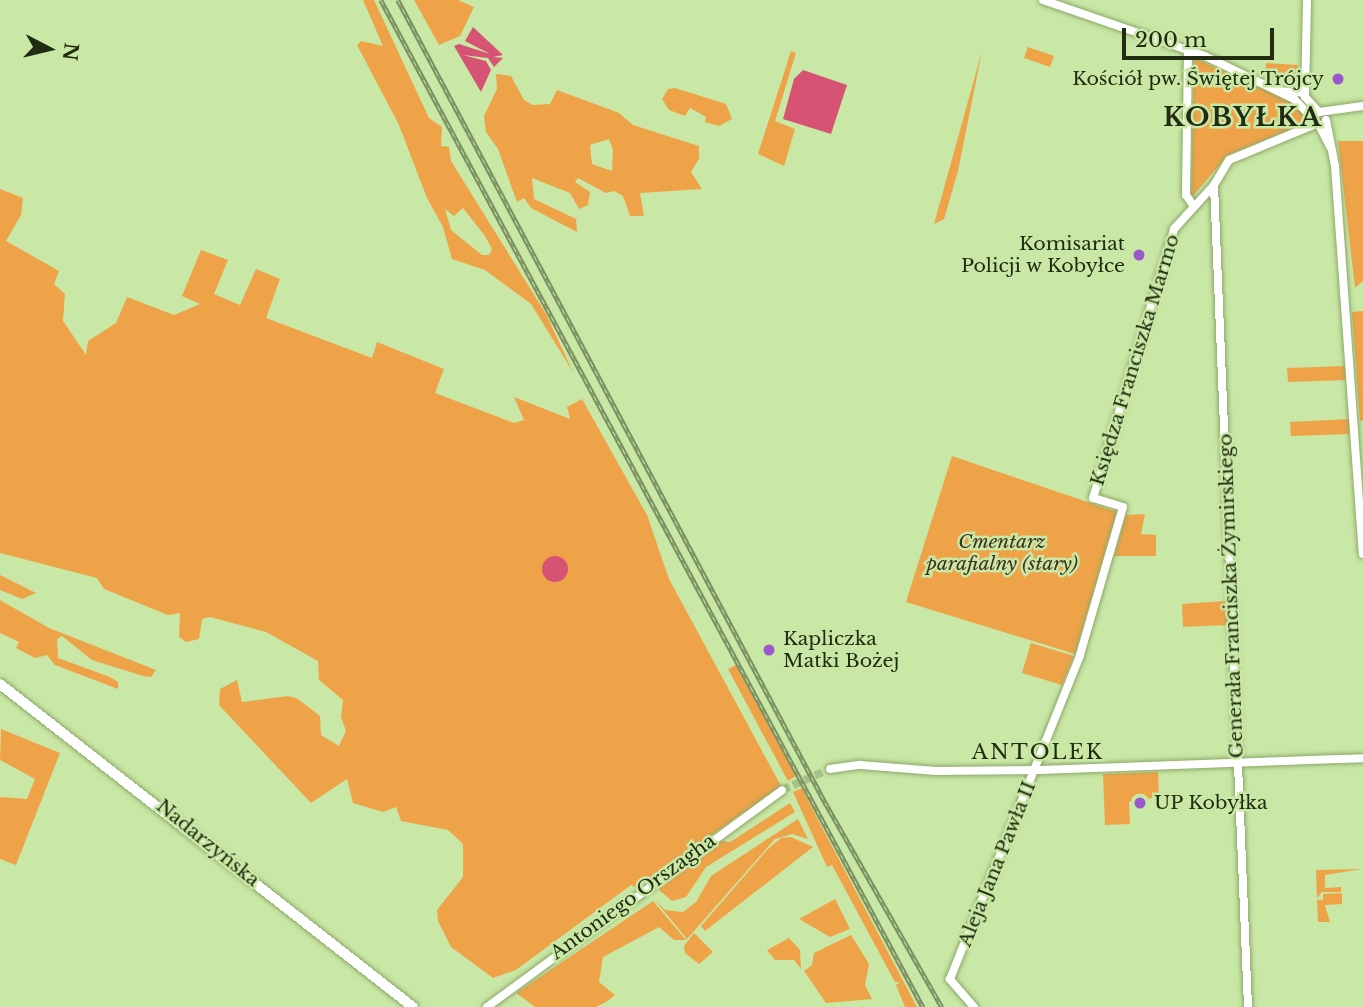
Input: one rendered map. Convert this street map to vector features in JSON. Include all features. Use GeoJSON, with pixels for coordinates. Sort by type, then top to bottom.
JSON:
{"type":"FeatureCollection","features":[{"type":"Feature","properties":{"kind":"main road","name":"Nadarzyńska"},"geometry":{"type":"LineString","coordinates":[[0,684],[413,1007]]}},
{"type":"Feature","properties":{"kind":"street"},"geometry":{"type":"LineString","coordinates":[[1043,0],[1188,49],[1269,88],[1299,95],[1319,119],[1334,157],[1363,554]]}},
{"type":"Feature","properties":{"kind":"street"},"geometry":{"type":"LineString","coordinates":[[1299,95],[1306,64],[1307,0]]}},
{"type":"Feature","properties":{"kind":"street"},"geometry":{"type":"LineString","coordinates":[[1188,49],[1186,195],[1193,205],[1213,185],[1229,160],[1302,130],[1319,119],[1363,108]]}},
{"type":"Feature","properties":{"kind":"street","name":"Generała Franciszka Żymirskiego"},"geometry":{"type":"LineString","coordinates":[[1213,185],[1248,1007]]}},
{"type":"Feature","properties":{"kind":"street","name":"Księdza Franciszka Marmo"},"geometry":{"type":"LineString","coordinates":[[1124,507],[1093,498],[1178,223],[1193,205]]}},
{"type":"Feature","properties":{"kind":"street","name":"Aleja Jana Pawła II"},"geometry":{"type":"LineString","coordinates":[[974,1007],[950,982],[1080,655],[1124,507]]}},
{"type":"Feature","properties":{"kind":"street"},"geometry":{"type":"LineString","coordinates":[[831,769],[879,765],[936,771],[1035,770],[1363,758]]}},
{"type":"Feature","properties":{"kind":"street","name":"Antoniego Orszagha"},"geometry":{"type":"LineString","coordinates":[[487,1007],[782,790]]}},
{"type":"Feature","properties":{"kind":"green space"},"geometry":{"type":"Polygon","coordinates":[[[363,0],[374,0],[429,118],[442,127],[441,146],[449,147],[451,161],[546,314],[573,372],[531,304],[485,270],[452,259],[443,227],[427,198],[399,125],[357,45],[361,41],[383,46],[363,0]],[[463,208],[454,216],[445,209],[451,230],[482,255],[489,255],[492,249],[463,208]]]}},
{"type":"Feature","properties":{"kind":"green space"},"geometry":{"type":"Polygon","coordinates":[[[414,0],[458,0],[474,7],[460,36],[439,45],[414,0]]]}},
{"type":"Feature","properties":{"kind":"green space"},"geometry":{"type":"Polygon","coordinates":[[[1028,47],[1054,56],[1050,67],[1024,58],[1028,47]]]}},
{"type":"Feature","properties":{"kind":"green space"},"geometry":{"type":"Polygon","coordinates":[[[791,51],[796,53],[775,121],[795,129],[784,166],[758,154],[791,51]]]}},
{"type":"Feature","properties":{"kind":"green space"},"geometry":{"type":"Polygon","coordinates":[[[982,51],[958,171],[944,219],[934,224],[982,51]]]}},
{"type":"Feature","properties":{"kind":"green space"},"geometry":{"type":"Polygon","coordinates":[[[1194,58],[1290,100],[1310,121],[1228,155],[1191,198],[1194,58]]]}},
{"type":"Feature","properties":{"kind":"green space"},"geometry":{"type":"Polygon","coordinates":[[[1266,63],[1298,65],[1297,80],[1265,78],[1266,63]]]}},
{"type":"Feature","properties":{"kind":"green space"},"geometry":{"type":"Polygon","coordinates":[[[496,74],[511,76],[524,100],[533,105],[550,104],[557,90],[619,113],[633,125],[699,146],[699,159],[691,172],[702,189],[640,193],[644,216],[630,216],[623,196],[614,191],[606,193],[578,178],[575,182],[590,192],[588,205],[579,209],[570,193],[532,178],[534,199],[576,219],[577,232],[531,208],[524,198],[517,202],[498,149],[486,132],[484,116],[497,89],[496,74]],[[609,139],[590,145],[592,164],[612,171],[613,150],[609,139]]]}},
{"type":"Feature","properties":{"kind":"green space"},"geometry":{"type":"Polygon","coordinates":[[[675,88],[726,104],[732,119],[719,126],[705,122],[706,117],[690,108],[685,116],[669,110],[662,99],[668,89],[675,88]]]}},
{"type":"Feature","properties":{"kind":"green space"},"geometry":{"type":"Polygon","coordinates":[[[1338,141],[1363,141],[1363,281],[1355,288],[1338,141]]]}},
{"type":"Feature","properties":{"kind":"green space"},"geometry":{"type":"Polygon","coordinates":[[[0,189],[23,198],[21,215],[6,241],[59,271],[54,284],[65,294],[63,321],[86,355],[88,341],[116,323],[127,297],[174,315],[200,304],[182,296],[201,250],[228,260],[214,294],[240,305],[256,269],[280,279],[266,318],[372,358],[377,342],[444,369],[435,393],[514,423],[524,420],[514,397],[570,419],[567,407],[582,399],[647,515],[669,579],[781,786],[637,888],[631,885],[516,970],[493,978],[451,947],[438,921],[437,910],[463,877],[463,844],[448,830],[401,821],[396,807],[383,812],[353,803],[347,779],[311,803],[219,705],[220,689],[237,680],[242,702],[288,696],[298,699],[320,716],[321,735],[339,746],[346,731],[341,717],[343,700],[319,680],[318,661],[266,632],[210,617],[202,619],[199,639],[186,642],[179,637],[180,613],[168,615],[104,589],[97,578],[0,553],[0,189]]]}},
{"type":"Feature","properties":{"kind":"green space"},"geometry":{"type":"Polygon","coordinates":[[[1363,311],[1363,420],[1360,421],[1352,312],[1363,311]]]}},
{"type":"Feature","properties":{"kind":"green space"},"geometry":{"type":"Polygon","coordinates":[[[1346,366],[1347,380],[1288,382],[1287,368],[1346,366]]]}},
{"type":"Feature","properties":{"kind":"green space"},"geometry":{"type":"Polygon","coordinates":[[[1350,419],[1351,434],[1291,436],[1290,422],[1350,419]]]}},
{"type":"Feature","properties":{"kind":"green space","name":"Cmentarz parafialny (stary)"},"geometry":{"type":"Polygon","coordinates":[[[952,456],[1117,512],[1075,654],[906,602],[952,456]]]}},
{"type":"Feature","properties":{"kind":"green space"},"geometry":{"type":"Polygon","coordinates":[[[1145,514],[1141,534],[1156,535],[1156,556],[1114,556],[1126,515],[1145,514]]]}},
{"type":"Feature","properties":{"kind":"green space"},"geometry":{"type":"Polygon","coordinates":[[[0,575],[36,593],[22,599],[0,590],[0,575]]]}},
{"type":"Feature","properties":{"kind":"green space"},"geometry":{"type":"Polygon","coordinates":[[[0,600],[49,628],[156,670],[151,677],[143,676],[92,660],[62,636],[57,639],[58,658],[110,677],[118,682],[118,689],[55,665],[47,655],[35,658],[16,648],[19,642],[0,633],[0,600]]]}},
{"type":"Feature","properties":{"kind":"green space"},"geometry":{"type":"Polygon","coordinates":[[[1226,601],[1227,625],[1183,627],[1182,604],[1226,601]]]}},
{"type":"Feature","properties":{"kind":"green space"},"geometry":{"type":"Polygon","coordinates":[[[1031,643],[1074,656],[1062,685],[1022,673],[1031,643]]]}},
{"type":"Feature","properties":{"kind":"green space"},"geometry":{"type":"Polygon","coordinates":[[[736,665],[796,776],[788,781],[728,669],[736,665]]]}},
{"type":"Feature","properties":{"kind":"green space"},"geometry":{"type":"Polygon","coordinates":[[[1,729],[60,753],[16,865],[0,859],[0,797],[27,799],[35,779],[0,760],[1,729]]]}},
{"type":"Feature","properties":{"kind":"green space"},"geometry":{"type":"Polygon","coordinates":[[[1158,772],[1159,797],[1129,802],[1130,824],[1105,825],[1103,774],[1158,772]]]}},
{"type":"Feature","properties":{"kind":"green space"},"geometry":{"type":"Polygon","coordinates":[[[802,788],[917,1007],[905,1007],[896,985],[900,982],[895,982],[832,865],[827,867],[793,792],[802,788]]]}},
{"type":"Feature","properties":{"kind":"green space"},"geometry":{"type":"Polygon","coordinates":[[[790,803],[795,812],[706,867],[686,897],[672,901],[658,889],[722,841],[730,842],[790,803]]]}},
{"type":"Feature","properties":{"kind":"green space"},"geometry":{"type":"Polygon","coordinates":[[[798,819],[808,839],[792,834],[775,839],[687,939],[654,899],[665,910],[683,912],[696,902],[711,876],[798,819]]]}},
{"type":"Feature","properties":{"kind":"green space"},"geometry":{"type":"Polygon","coordinates":[[[791,837],[813,847],[705,931],[701,926],[767,850],[781,838],[791,837]]]}},
{"type":"Feature","properties":{"kind":"green space"},"geometry":{"type":"Polygon","coordinates":[[[1362,869],[1325,875],[1325,888],[1341,887],[1341,892],[1322,892],[1317,898],[1316,870],[1362,869]]]}},
{"type":"Feature","properties":{"kind":"green space"},"geometry":{"type":"Polygon","coordinates":[[[1342,893],[1342,904],[1325,905],[1330,922],[1318,922],[1317,900],[1323,900],[1323,894],[1342,893]]]}},
{"type":"Feature","properties":{"kind":"green space"},"geometry":{"type":"Polygon","coordinates":[[[835,899],[850,929],[830,937],[799,919],[835,899]]]}},
{"type":"Feature","properties":{"kind":"green space"},"geometry":{"type":"Polygon","coordinates":[[[653,901],[686,940],[674,940],[659,927],[603,957],[599,982],[615,995],[606,1002],[596,1007],[535,1007],[516,993],[653,901]]]}},
{"type":"Feature","properties":{"kind":"green space"},"geometry":{"type":"Polygon","coordinates":[[[694,933],[713,952],[699,964],[685,953],[684,946],[694,933]]]}},
{"type":"Feature","properties":{"kind":"green space"},"geometry":{"type":"Polygon","coordinates":[[[851,935],[869,964],[865,985],[872,999],[826,1003],[804,971],[812,965],[814,953],[851,935]]]}},
{"type":"Feature","properties":{"kind":"green space"},"geometry":{"type":"Polygon","coordinates":[[[789,938],[800,950],[801,969],[794,960],[775,960],[767,950],[789,938]]]}},
{"type":"Feature","properties":{"kind":"shaded area"},"geometry":{"type":"Polygon","coordinates":[[[473,27],[503,55],[493,57],[503,58],[494,67],[488,58],[463,55],[486,61],[491,70],[481,92],[454,46],[459,44],[490,54],[465,41],[473,27]]]}},
{"type":"Feature","properties":{"kind":"shaded area"},"geometry":{"type":"Polygon","coordinates":[[[803,70],[847,85],[831,134],[783,119],[794,79],[803,70]]]}},
{"type":"Feature","properties":{"kind":"shaded area"},"geometry":{"type":"Polygon","coordinates":[[[555,556],[564,560],[568,569],[564,578],[555,582],[546,578],[542,569],[546,560],[555,556]]]}},
{"type":"Feature","properties":{"kind":"tunnel"},"geometry":{"type":"LineString","coordinates":[[782,790],[830,769]]}},
{"type":"Feature","properties":{"kind":"railway"},"geometry":{"type":"LineString","coordinates":[[381,0],[923,1007]]}},
{"type":"Feature","properties":{"kind":"railway"},"geometry":{"type":"LineString","coordinates":[[398,0],[825,802],[942,1007]]}},
{"type":"Feature","properties":{"kind":"place","name":"Kościół pw. Świętej Trójcy"},"geometry":{"type":"Point","coordinates":[1338,79]}},
{"type":"Feature","properties":{"kind":"place","name":"Komisariat Policji w Kobyłce"},"geometry":{"type":"Point","coordinates":[1139,255]}},
{"type":"Feature","properties":{"kind":"place","name":"Kapliczka Matki Bożej"},"geometry":{"type":"Point","coordinates":[769,650]}},
{"type":"Feature","properties":{"kind":"place","name":"UP Kobyłka"},"geometry":{"type":"Point","coordinates":[1140,803]}},
{"type":"Feature","properties":{"kind":"district","name":"KOBYŁKA"},"geometry":{"type":"Point","coordinates":[1243,118]}},
{"type":"Feature","properties":{"kind":"district","name":"ANTOLEK"},"geometry":{"type":"Point","coordinates":[1038,752]}}]}
